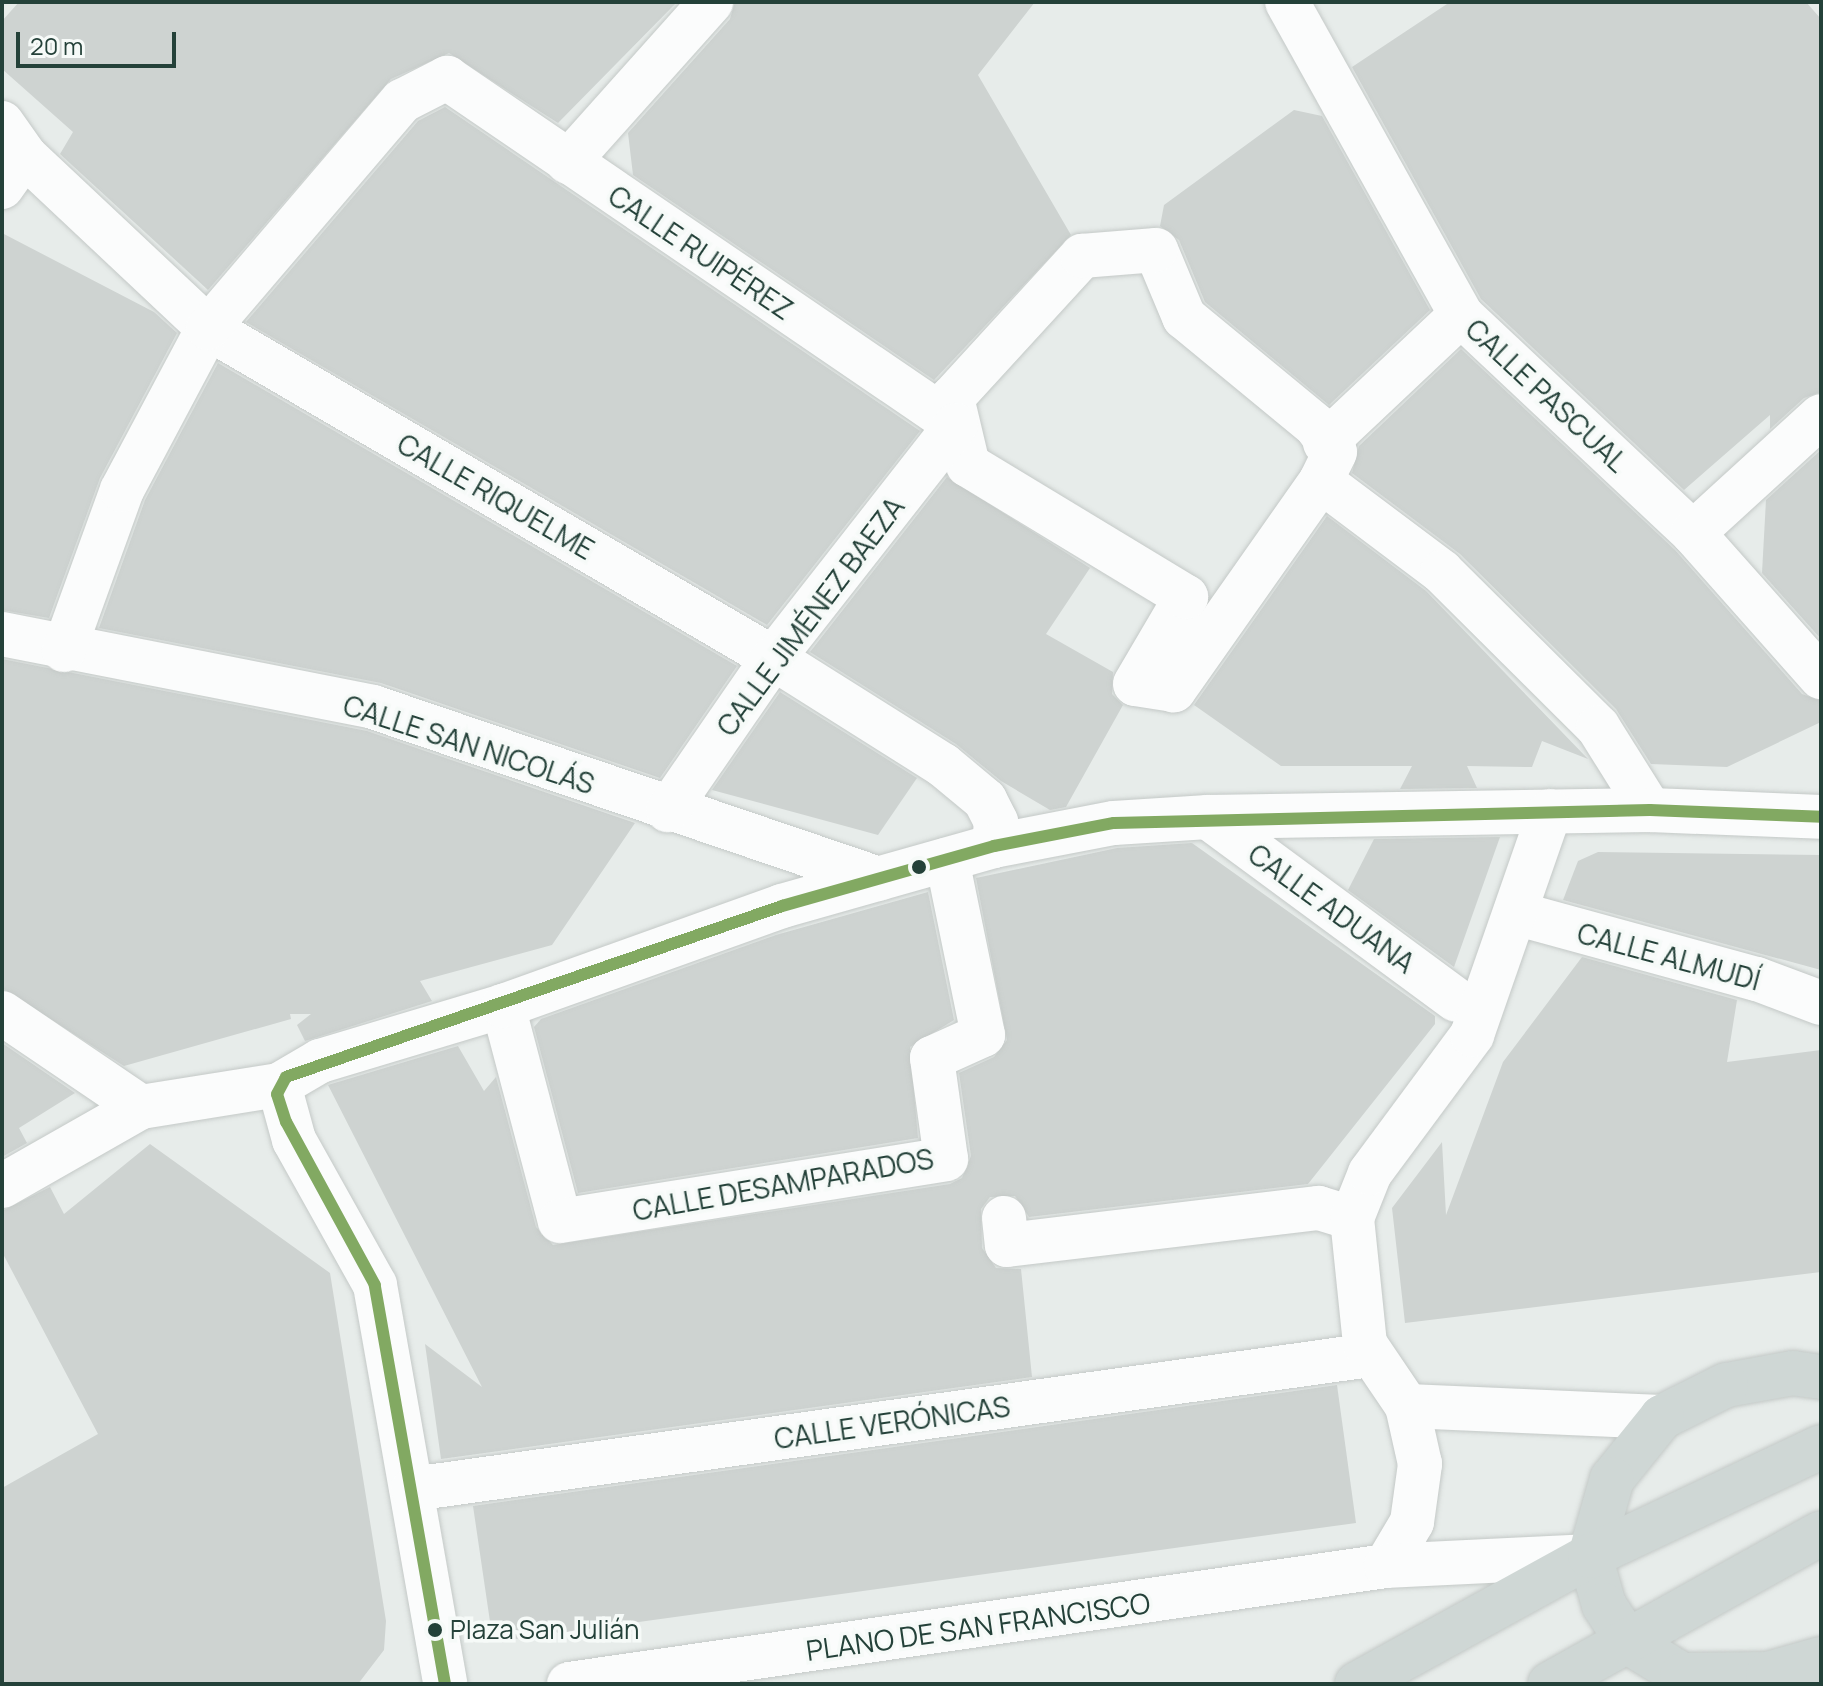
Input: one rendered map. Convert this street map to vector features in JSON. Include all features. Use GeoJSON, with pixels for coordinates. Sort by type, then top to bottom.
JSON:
{"type":"FeatureCollection","features":[{"type":"Feature","properties":{"kind":"main road"},"geometry":{"type":"LineString","coordinates":[[1821,1377],[1781,1374],[1726,1385],[1662,1417],[1612,1479],[1590,1556],[1604,1605],[1628,1642],[1688,1679],[1754,1676],[1821,1659]]}},
{"type":"Feature","properties":{"kind":"main road"},"geometry":{"type":"LineString","coordinates":[[1357,1684],[1590,1556],[1821,1447]]}},
{"type":"Feature","properties":{"kind":"main road"},"geometry":{"type":"LineString","coordinates":[[1550,1684],[1821,1533]]}},
{"type":"Feature","properties":{"kind":"street"},"geometry":{"type":"LineString","coordinates":[[568,162],[711,2]]}},
{"type":"Feature","properties":{"kind":"street","name":"CALLE PASCUAL"},"geometry":{"type":"LineString","coordinates":[[1287,2],[1331,72],[1461,315],[1693,533],[1821,677]]}},
{"type":"Feature","properties":{"kind":"street","name":"CALLE RUIPÉREZ"},"geometry":{"type":"LineString","coordinates":[[208,328],[402,101],[447,78],[956,425]]}},
{"type":"Feature","properties":{"kind":"street","name":"CALLE RIQUELME"},"geometry":{"type":"LineString","coordinates":[[9,155],[208,328],[773,658],[969,784],[996,822],[994,846]]}},
{"type":"Feature","properties":{"kind":"street"},"geometry":{"type":"LineString","coordinates":[[1461,315],[1323,462],[1174,690],[1135,684],[1186,597],[968,465],[956,425],[952,398],[1082,256],[1156,250],[1184,317],[1316,426],[1323,462],[1442,572],[1598,727],[1650,810]]}},
{"type":"Feature","properties":{"kind":"street"},"geometry":{"type":"LineString","coordinates":[[64,650],[122,490],[208,328]]}},
{"type":"Feature","properties":{"kind":"street"},"geometry":{"type":"LineString","coordinates":[[1693,533],[1821,416]]}},
{"type":"Feature","properties":{"kind":"street","name":"CALLE JIMÉNEZ BAEZA"},"geometry":{"type":"LineString","coordinates":[[668,810],[773,658],[956,425]]}},
{"type":"Feature","properties":{"kind":"street","name":"CALLE SAN NICOLÁS"},"geometry":{"type":"LineString","coordinates":[[2,634],[64,650],[373,707],[668,810],[879,879]]}},
{"type":"Feature","properties":{"kind":"street"},"geometry":{"type":"LineString","coordinates":[[2,1186],[141,1107],[279,1085],[320,1061],[503,1006],[782,906],[994,846],[1114,823],[1208,817],[1650,810],[1821,817]]}},
{"type":"Feature","properties":{"kind":"street"},"geometry":{"type":"LineString","coordinates":[[1386,1566],[1412,1522],[1419,1495],[1417,1436],[1407,1406],[1370,1355],[1352,1218],[1370,1173],[1472,1035],[1550,811]]}},
{"type":"Feature","properties":{"kind":"street","name":"CALLE ADUANA"},"geometry":{"type":"LineString","coordinates":[[1208,817],[1456,1000]]}},
{"type":"Feature","properties":{"kind":"street","name":"CALLE DESAMPARADOS"},"geometry":{"type":"LineString","coordinates":[[503,1006],[560,1221],[946,1159],[932,1058],[983,1035],[947,860]]}},
{"type":"Feature","properties":{"kind":"street","name":"CALLE ALMUDÍ"},"geometry":{"type":"LineString","coordinates":[[1515,913],[1757,979],[1821,1003]]}},
{"type":"Feature","properties":{"kind":"street"},"geometry":{"type":"LineString","coordinates":[[2,1013],[141,1107]]}},
{"type":"Feature","properties":{"kind":"street"},"geometry":{"type":"LineString","coordinates":[[279,1085],[294,1140],[375,1285],[445,1684]]}},
{"type":"Feature","properties":{"kind":"street"},"geometry":{"type":"LineString","coordinates":[[1004,1218],[1007,1245],[1319,1208],[1352,1218]]}},
{"type":"Feature","properties":{"kind":"street","name":"CALLE VERÓNICAS"},"geometry":{"type":"LineString","coordinates":[[413,1489],[1370,1355]]}},
{"type":"Feature","properties":{"kind":"street"},"geometry":{"type":"LineString","coordinates":[[1407,1406],[1662,1417]]}},
{"type":"Feature","properties":{"kind":"street","name":"PLANO DE SAN FRANCISCO"},"geometry":{"type":"LineString","coordinates":[[569,1684],[676,1675],[1386,1566],[1590,1556]]}},
{"type":"Feature","properties":{"kind":"building"},"geometry":{"type":"Polygon","coordinates":[[[19,2],[677,2],[558,123],[449,53],[391,79],[208,290],[60,154],[73,132],[2,69],[2,21],[19,2]]]}},
{"type":"Feature","properties":{"kind":"building"},"geometry":{"type":"Polygon","coordinates":[[[735,2],[1035,2],[978,75],[1071,235],[934,380],[633,175],[628,133],[730,19],[735,2]]]}},
{"type":"Feature","properties":{"kind":"building"},"geometry":{"type":"Polygon","coordinates":[[[1450,2],[1806,2],[1821,19],[1821,392],[1804,398],[1770,429],[1770,415],[1684,490],[1481,299],[1352,67],[1450,2]]]}},
{"type":"Feature","properties":{"kind":"building"},"geometry":{"type":"Polygon","coordinates":[[[445,107],[920,431],[767,625],[246,322],[418,121],[445,107]]]}},
{"type":"Feature","properties":{"kind":"building"},"geometry":{"type":"Polygon","coordinates":[[[1294,110],[1322,116],[1430,310],[1329,405],[1205,302],[1179,240],[1160,226],[1164,205],[1294,110]]]}},
{"type":"Feature","properties":{"kind":"building"},"geometry":{"type":"Polygon","coordinates":[[[2,233],[154,312],[177,333],[100,478],[49,618],[2,610],[2,233]]]}},
{"type":"Feature","properties":{"kind":"building"},"geometry":{"type":"Polygon","coordinates":[[[1461,349],[1675,550],[1802,694],[1821,701],[1821,722],[1727,767],[1651,764],[1616,709],[1460,554],[1352,473],[1359,446],[1461,349]]]}},
{"type":"Feature","properties":{"kind":"building"},"geometry":{"type":"Polygon","coordinates":[[[218,363],[737,666],[660,778],[381,683],[99,628],[145,500],[218,363]]]}},
{"type":"Feature","properties":{"kind":"building"},"geometry":{"type":"Polygon","coordinates":[[[1821,450],[1821,639],[1762,573],[1766,500],[1821,450]]]}},
{"type":"Feature","properties":{"kind":"building"},"geometry":{"type":"Polygon","coordinates":[[[947,477],[1090,568],[1046,634],[1113,672],[1112,694],[1123,705],[1066,807],[1050,810],[1001,781],[956,744],[810,652],[947,477]]]}},
{"type":"Feature","properties":{"kind":"building"},"geometry":{"type":"Polygon","coordinates":[[[1327,516],[1426,591],[1588,759],[1542,741],[1532,767],[1467,766],[1477,788],[1400,789],[1412,766],[1281,766],[1194,705],[1327,516]]]}},
{"type":"Feature","properties":{"kind":"building"},"geometry":{"type":"Polygon","coordinates":[[[2,659],[367,731],[635,823],[552,945],[420,981],[432,1001],[305,1041],[297,1025],[311,1014],[290,1014],[291,1019],[124,1066],[2,988],[2,659]]]}},
{"type":"Feature","properties":{"kind":"building"},"geometry":{"type":"Polygon","coordinates":[[[780,692],[917,778],[878,835],[712,790],[780,692]]]}},
{"type":"Feature","properties":{"kind":"building"},"geometry":{"type":"Polygon","coordinates":[[[1500,837],[1454,967],[1348,890],[1374,839],[1500,837]]]}},
{"type":"Feature","properties":{"kind":"building"},"geometry":{"type":"Polygon","coordinates":[[[1192,843],[1435,1016],[1435,1024],[1308,1184],[1029,1217],[1015,1196],[990,1197],[981,1209],[982,1248],[996,1268],[1021,1269],[1032,1377],[441,1459],[425,1344],[482,1387],[328,1085],[458,1046],[484,1091],[496,1077],[536,1227],[553,1245],[950,1184],[962,1178],[971,1156],[959,1073],[994,1057],[1007,1040],[976,878],[1117,848],[1192,843]]]}},
{"type":"Feature","properties":{"kind":"building"},"geometry":{"type":"Polygon","coordinates":[[[1598,852],[1821,855],[1821,970],[1563,900],[1578,861],[1598,852]]]}},
{"type":"Feature","properties":{"kind":"building"},"geometry":{"type":"Polygon","coordinates":[[[928,892],[954,1020],[910,1047],[918,1138],[578,1193],[534,1027],[541,1019],[776,935],[928,892]]]}},
{"type":"Feature","properties":{"kind":"building"},"geometry":{"type":"Polygon","coordinates":[[[1582,957],[1737,1000],[1727,1062],[1821,1050],[1821,1272],[1405,1323],[1392,1208],[1442,1142],[1446,1215],[1503,1062],[1582,957]]]}},
{"type":"Feature","properties":{"kind":"building"},"geometry":{"type":"Polygon","coordinates":[[[2,1043],[75,1093],[19,1128],[27,1143],[2,1157],[2,1043]]]}},
{"type":"Feature","properties":{"kind":"building"},"geometry":{"type":"Polygon","coordinates":[[[150,1144],[330,1273],[386,1621],[384,1650],[358,1684],[2,1684],[2,1488],[98,1434],[2,1252],[2,1211],[50,1187],[64,1214],[150,1144]]]}},
{"type":"Feature","properties":{"kind":"building"},"geometry":{"type":"Polygon","coordinates":[[[1337,1385],[1356,1523],[493,1642],[473,1506],[1337,1385]]]}},
{"type":"Feature","properties":{"kind":"transit line"},"geometry":{"type":"LineString","coordinates":[[445,1684],[375,1285],[286,1122],[277,1094],[286,1077],[782,906],[994,846],[1114,823],[1650,810],[1821,817]]}},
{"type":"Feature","properties":{"kind":"place","name":"Plaza San Julián"},"geometry":{"type":"Point","coordinates":[435,1630]}}]}
